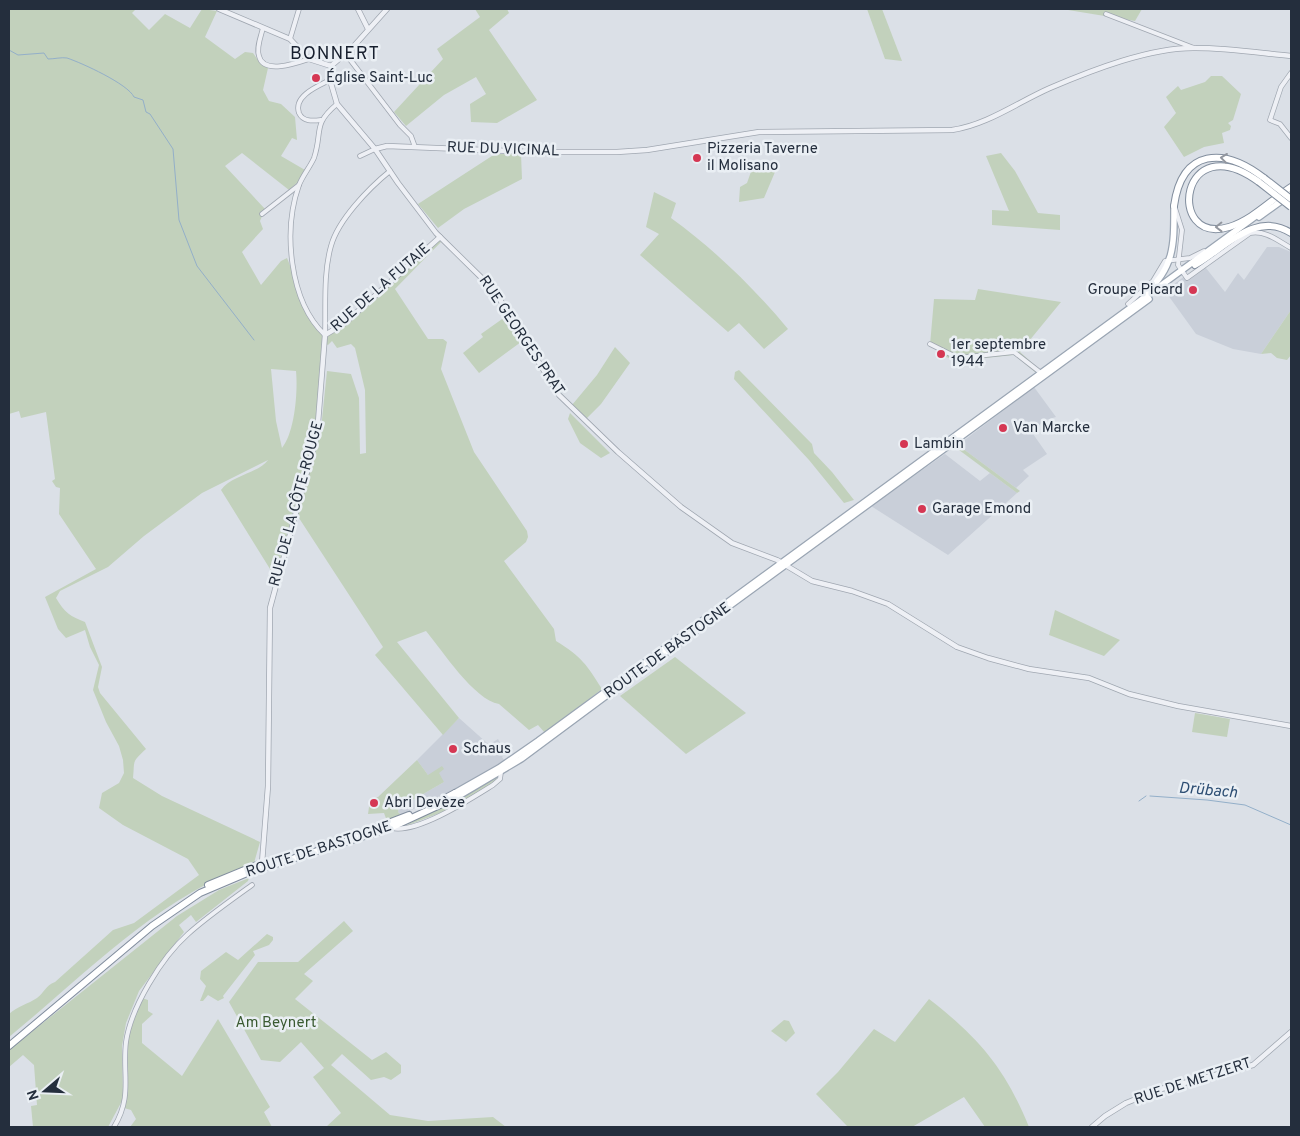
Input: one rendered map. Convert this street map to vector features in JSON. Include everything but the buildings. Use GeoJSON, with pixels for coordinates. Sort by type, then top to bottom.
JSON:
{"type":"FeatureCollection","features":[{"type":"Feature","properties":{"kind":"highway"},"geometry":{"type":"LineString","coordinates":[[1174,206],[1177,189],[1184,175],[1197,163],[1208,158],[1231,159],[1246,166],[1291,208]]}},
{"type":"Feature","properties":{"kind":"highway"},"geometry":{"type":"LineString","coordinates":[[1291,188],[1245,220],[1224,228],[1209,227],[1200,222],[1190,207],[1188,192],[1192,182],[1199,174],[1210,168],[1229,167],[1261,180],[1291,199]]}},
{"type":"Feature","properties":{"kind":"highway"},"geometry":{"type":"LineString","coordinates":[[1195,265],[1257,226],[1275,225],[1291,233]]}},
{"type":"Feature","properties":{"kind":"highway","name":"ROUTE DE BASTOGNE"},"geometry":{"type":"LineString","coordinates":[[9,1040],[166,910],[220,878],[262,863],[380,827],[456,795]]}},
{"type":"Feature","properties":{"kind":"highway","name":"ROUTE DE BASTOGNE"},"geometry":{"type":"LineString","coordinates":[[9,1046],[152,926],[200,893],[247,873],[390,828],[456,795]]}},
{"type":"Feature","properties":{"kind":"main road","name":"ROUTE DE BASTOGNE"},"geometry":{"type":"LineString","coordinates":[[456,795],[501,772],[1216,247],[1291,188]]}},
{"type":"Feature","properties":{"kind":"main road","name":"ROUTE DE BASTOGNE"},"geometry":{"type":"LineString","coordinates":[[456,795],[532,746],[784,564],[1129,306],[1195,265],[1291,194]]}},
{"type":"Feature","properties":{"kind":"main road"},"geometry":{"type":"LineString","coordinates":[[1129,306],[1162,276],[1170,259],[1174,237],[1174,206]]}},
{"type":"Feature","properties":{"kind":"street"},"geometry":{"type":"LineString","coordinates":[[218,9],[290,39],[309,59],[331,66]]}},
{"type":"Feature","properties":{"kind":"street"},"geometry":{"type":"LineString","coordinates":[[290,39],[299,9]]}},
{"type":"Feature","properties":{"kind":"street"},"geometry":{"type":"LineString","coordinates":[[358,9],[368,29]]}},
{"type":"Feature","properties":{"kind":"street"},"geometry":{"type":"LineString","coordinates":[[321,120],[304,120],[298,107],[299,101],[314,89],[330,80],[331,66],[387,9]]}},
{"type":"Feature","properties":{"kind":"street"},"geometry":{"type":"LineString","coordinates":[[1106,14],[1194,48]]}},
{"type":"Feature","properties":{"kind":"street"},"geometry":{"type":"LineString","coordinates":[[263,28],[258,52],[262,61],[269,66],[280,67],[309,59]]}},
{"type":"Feature","properties":{"kind":"street","name":"RUE DU VICINAL"},"geometry":{"type":"LineString","coordinates":[[375,150],[384,146],[533,152],[632,152],[758,132],[958,129],[981,122],[1049,88],[1090,72],[1142,56],[1194,48],[1291,56]]}},
{"type":"Feature","properties":{"kind":"street"},"geometry":{"type":"LineString","coordinates":[[345,53],[400,125],[411,136],[415,147]]}},
{"type":"Feature","properties":{"kind":"street"},"geometry":{"type":"LineString","coordinates":[[1291,74],[1280,87],[1270,120],[1280,124],[1291,138]]}},
{"type":"Feature","properties":{"kind":"street","name":"RUE GEORGES PRAT"},"geometry":{"type":"LineString","coordinates":[[330,80],[337,104],[375,150],[440,236],[484,277],[494,290],[549,382],[585,422],[681,507],[732,543],[784,564],[812,581],[852,591],[888,604],[957,646],[988,658],[1029,669],[1089,678],[1130,694],[1170,704],[1291,726]]}},
{"type":"Feature","properties":{"kind":"street"},"geometry":{"type":"LineString","coordinates":[[325,335],[313,322],[292,270],[291,231],[300,185],[314,157],[321,120],[337,104]]}},
{"type":"Feature","properties":{"kind":"street"},"geometry":{"type":"LineString","coordinates":[[360,156],[375,150]]}},
{"type":"Feature","properties":{"kind":"street","name":"RUE DE LA FUTAIE"},"geometry":{"type":"LineString","coordinates":[[325,335],[327,269],[334,238],[364,197],[390,171]]}},
{"type":"Feature","properties":{"kind":"street"},"geometry":{"type":"LineString","coordinates":[[262,214],[300,185]]}},
{"type":"Feature","properties":{"kind":"street"},"geometry":{"type":"LineString","coordinates":[[1174,206],[1182,230],[1178,266],[1182,272]]}},
{"type":"Feature","properties":{"kind":"street","name":"ROUTE DE BASTOGNE"},"geometry":{"type":"LineString","coordinates":[[1182,272],[1187,278],[1250,233],[1266,234],[1291,248]]}},
{"type":"Feature","properties":{"kind":"street","name":"RUE DE LA FUTAIE"},"geometry":{"type":"LineString","coordinates":[[325,335],[345,322],[440,236]]}},
{"type":"Feature","properties":{"kind":"street"},"geometry":{"type":"LineString","coordinates":[[1170,259],[1190,258],[1216,247]]}},
{"type":"Feature","properties":{"kind":"street","name":"RUE DE LA CÔTE-ROUGE"},"geometry":{"type":"LineString","coordinates":[[262,863],[268,786],[270,608],[317,436],[325,335]]}},
{"type":"Feature","properties":{"kind":"street"},"geometry":{"type":"LineString","coordinates":[[930,344],[958,358],[1014,352],[1041,373]]}},
{"type":"Feature","properties":{"kind":"street"},"geometry":{"type":"LineString","coordinates":[[390,828],[403,828],[441,815],[494,785],[500,779],[501,772]]}},
{"type":"Feature","properties":{"kind":"street"},"geometry":{"type":"LineString","coordinates":[[114,1127],[124,1108],[127,1094],[126,1048],[128,1032],[144,994],[186,935],[252,885]]}},
{"type":"Feature","properties":{"kind":"street","name":"RUE DE METZERT"},"geometry":{"type":"LineString","coordinates":[[1092,1127],[1126,1103],[1161,1089],[1253,1065],[1291,1032]]}},
{"type":"Feature","properties":{"kind":"shaded area"},"geometry":{"type":"Polygon","coordinates":[[[1267,247],[1279,247],[1291,252],[1291,310],[1261,354],[1233,349],[1196,334],[1165,291],[1202,263],[1225,292],[1238,273],[1244,280],[1267,247]]]}},
{"type":"Feature","properties":{"kind":"shaded area"},"geometry":{"type":"Polygon","coordinates":[[[1034,387],[1056,417],[1046,420],[1031,431],[1047,454],[1023,470],[1029,476],[1016,488],[958,445],[1034,387]]]}},
{"type":"Feature","properties":{"kind":"shaded area"},"geometry":{"type":"Polygon","coordinates":[[[945,454],[980,481],[990,473],[1017,493],[948,555],[871,506],[945,454]]]}},
{"type":"Feature","properties":{"kind":"shaded area"},"geometry":{"type":"Polygon","coordinates":[[[459,718],[487,743],[490,744],[498,739],[503,748],[507,746],[506,753],[502,757],[506,763],[470,785],[453,790],[401,815],[398,812],[399,808],[444,782],[428,775],[417,760],[459,718]]]}},
{"type":"Feature","properties":{"kind":"green space"},"geometry":{"type":"Polygon","coordinates":[[[9,9],[136,9],[132,13],[149,30],[165,14],[190,28],[202,9],[217,11],[205,37],[235,59],[245,52],[253,53],[260,63],[268,68],[263,90],[269,101],[281,104],[295,117],[297,140],[292,138],[281,156],[305,170],[300,180],[289,190],[242,153],[225,166],[265,209],[260,221],[263,229],[242,252],[261,285],[281,261],[287,258],[313,322],[325,335],[337,328],[438,239],[441,242],[395,289],[428,339],[443,339],[447,342],[441,369],[474,452],[527,531],[528,537],[526,542],[504,561],[554,629],[556,641],[572,651],[583,662],[602,689],[545,733],[538,725],[529,730],[499,704],[479,694],[459,673],[426,631],[397,642],[459,718],[443,735],[375,655],[383,647],[297,515],[321,429],[327,371],[351,374],[359,398],[360,454],[366,453],[365,390],[355,348],[351,344],[337,348],[332,341],[328,345],[322,342],[317,427],[275,577],[221,490],[232,481],[258,468],[268,460],[202,493],[144,536],[108,567],[60,591],[56,598],[68,613],[85,622],[102,667],[98,687],[100,693],[146,749],[135,762],[133,778],[162,796],[260,842],[254,863],[219,878],[155,916],[95,963],[9,1037],[9,1014],[37,998],[49,985],[55,982],[113,930],[134,923],[199,875],[188,859],[123,825],[99,808],[102,793],[119,783],[124,773],[119,746],[106,722],[93,690],[99,665],[90,647],[85,630],[66,638],[58,629],[45,597],[96,569],[59,514],[60,488],[56,487],[52,481],[55,479],[46,412],[21,418],[19,411],[9,414],[9,9]],[[271,369],[276,421],[282,448],[293,422],[296,400],[296,371],[271,369]]]}},
{"type":"Feature","properties":{"kind":"green space"},"geometry":{"type":"Polygon","coordinates":[[[475,9],[507,9],[509,13],[489,30],[537,100],[497,123],[471,122],[470,104],[486,94],[476,77],[444,95],[406,126],[394,112],[443,59],[437,49],[480,17],[475,9]]]}},
{"type":"Feature","properties":{"kind":"green space"},"geometry":{"type":"Polygon","coordinates":[[[867,9],[882,9],[902,61],[885,59],[867,9]]]}},
{"type":"Feature","properties":{"kind":"green space"},"geometry":{"type":"Polygon","coordinates":[[[1062,9],[1142,9],[1135,21],[1062,9]]]}},
{"type":"Feature","properties":{"kind":"green space"},"geometry":{"type":"Polygon","coordinates":[[[1211,76],[1222,76],[1241,94],[1233,120],[1228,123],[1231,126],[1230,130],[1222,133],[1224,143],[1204,147],[1184,157],[1164,127],[1176,113],[1166,97],[1178,86],[1181,90],[1205,82],[1211,76]]]}},
{"type":"Feature","properties":{"kind":"green space"},"geometry":{"type":"Polygon","coordinates":[[[1001,153],[1015,171],[1038,213],[1060,215],[1060,230],[992,225],[992,210],[1009,211],[986,156],[1001,153]]]}},
{"type":"Feature","properties":{"kind":"green space"},"geometry":{"type":"Polygon","coordinates":[[[495,154],[521,154],[522,179],[464,209],[438,228],[418,204],[495,154]]]}},
{"type":"Feature","properties":{"kind":"green space"},"geometry":{"type":"Polygon","coordinates":[[[753,166],[775,172],[764,198],[739,202],[740,187],[747,183],[753,166]]]}},
{"type":"Feature","properties":{"kind":"green space"},"geometry":{"type":"Polygon","coordinates":[[[654,192],[676,203],[671,218],[733,270],[788,329],[764,349],[739,323],[728,332],[640,255],[659,234],[646,227],[654,192]]]}},
{"type":"Feature","properties":{"kind":"green space"},"geometry":{"type":"Polygon","coordinates":[[[978,289],[1061,302],[1020,352],[1039,369],[1035,372],[1014,355],[958,361],[937,354],[938,350],[930,345],[934,299],[975,300],[978,289]]]}},
{"type":"Feature","properties":{"kind":"green space"},"geometry":{"type":"Polygon","coordinates":[[[1291,310],[1291,355],[1287,360],[1277,358],[1271,353],[1261,354],[1291,310]]]}},
{"type":"Feature","properties":{"kind":"green space"},"geometry":{"type":"Polygon","coordinates":[[[505,317],[521,342],[479,373],[463,353],[483,337],[481,334],[505,317]]]}},
{"type":"Feature","properties":{"kind":"green space"},"geometry":{"type":"Polygon","coordinates":[[[615,347],[630,363],[601,404],[586,419],[572,405],[597,375],[615,347]]]}},
{"type":"Feature","properties":{"kind":"green space"},"geometry":{"type":"Polygon","coordinates":[[[739,370],[812,444],[814,453],[854,500],[844,503],[809,460],[734,379],[735,372],[739,370]]]}},
{"type":"Feature","properties":{"kind":"green space"},"geometry":{"type":"Polygon","coordinates":[[[570,413],[610,453],[601,458],[580,443],[568,419],[570,413]]]}},
{"type":"Feature","properties":{"kind":"green space"},"geometry":{"type":"Polygon","coordinates":[[[958,445],[1020,491],[1017,493],[955,447],[958,445]]]}},
{"type":"Feature","properties":{"kind":"green space"},"geometry":{"type":"Polygon","coordinates":[[[1055,610],[1120,640],[1104,656],[1049,635],[1055,610]]]}},
{"type":"Feature","properties":{"kind":"green space"},"geometry":{"type":"Polygon","coordinates":[[[675,657],[746,713],[686,754],[620,696],[675,657]]]}},
{"type":"Feature","properties":{"kind":"green space"},"geometry":{"type":"Polygon","coordinates":[[[1195,713],[1230,719],[1227,737],[1192,732],[1195,713]]]}},
{"type":"Feature","properties":{"kind":"green space"},"geometry":{"type":"Polygon","coordinates":[[[417,760],[428,775],[442,766],[444,769],[439,773],[444,782],[399,808],[398,812],[401,815],[387,821],[384,813],[368,814],[370,800],[378,797],[417,760]]]}},
{"type":"Feature","properties":{"kind":"green space"},"geometry":{"type":"Polygon","coordinates":[[[497,777],[496,782],[453,808],[403,827],[497,777]]]}},
{"type":"Feature","properties":{"kind":"green space"},"geometry":{"type":"Polygon","coordinates":[[[249,878],[248,881],[196,922],[191,915],[179,925],[184,932],[139,991],[126,1023],[122,1046],[123,1099],[108,1127],[33,1127],[31,1106],[37,1105],[34,1065],[23,1055],[9,1067],[9,1050],[177,916],[219,890],[249,878]]]}},
{"type":"Feature","properties":{"kind":"green space","name":"Am Beynert"},"geometry":{"type":"Polygon","coordinates":[[[344,921],[353,931],[304,974],[313,981],[295,999],[372,1060],[386,1052],[401,1065],[401,1073],[391,1080],[384,1077],[371,1080],[342,1054],[331,1065],[390,1115],[428,1121],[493,1117],[506,1127],[326,1127],[341,1113],[313,1077],[324,1068],[301,1042],[280,1062],[261,1060],[229,1002],[258,962],[298,962],[344,921]]]}},
{"type":"Feature","properties":{"kind":"green space"},"geometry":{"type":"Polygon","coordinates":[[[267,934],[273,937],[273,940],[269,945],[253,951],[255,955],[223,996],[224,998],[218,1001],[208,995],[203,1001],[200,1001],[206,986],[200,979],[201,971],[226,952],[238,960],[267,934]]]}},
{"type":"Feature","properties":{"kind":"green space"},"geometry":{"type":"Polygon","coordinates":[[[142,998],[148,1000],[148,1011],[153,1014],[142,1024],[142,1043],[182,1076],[218,1019],[270,1107],[264,1112],[272,1127],[130,1127],[136,1119],[131,1110],[124,1108],[126,1046],[134,1015],[142,998]]]}},
{"type":"Feature","properties":{"kind":"green space"},"geometry":{"type":"Polygon","coordinates":[[[929,999],[962,1027],[989,1056],[1010,1088],[1029,1127],[985,1127],[964,1097],[912,1127],[848,1127],[816,1094],[838,1072],[874,1029],[895,1042],[929,999]]]}},
{"type":"Feature","properties":{"kind":"green space"},"geometry":{"type":"Polygon","coordinates":[[[784,1020],[789,1021],[795,1033],[786,1042],[771,1031],[784,1020]]]}},
{"type":"Feature","properties":{"kind":"waterway"},"geometry":{"type":"LineString","coordinates":[[9,50],[18,55],[44,53],[48,59],[65,58],[74,61],[114,80],[134,97],[143,100],[146,112],[150,114],[173,149],[179,220],[197,266],[254,340]]}},
{"type":"Feature","properties":{"kind":"waterway"},"geometry":{"type":"LineString","coordinates":[[1139,801],[1146,796]]}},
{"type":"Feature","properties":{"kind":"waterway","name":"Drübach"},"geometry":{"type":"LineString","coordinates":[[1150,796],[1245,805],[1291,825]]}},
{"type":"Feature","properties":{"kind":"place","name":"Église Saint-Luc"},"geometry":{"type":"Point","coordinates":[316,78]}},
{"type":"Feature","properties":{"kind":"place","name":"Pizzeria Taverne il Molisano"},"geometry":{"type":"Point","coordinates":[697,158]}},
{"type":"Feature","properties":{"kind":"place","name":"Groupe Picard"},"geometry":{"type":"Point","coordinates":[1193,290]}},
{"type":"Feature","properties":{"kind":"place","name":"1er septembre 1944"},"geometry":{"type":"Point","coordinates":[941,354]}},
{"type":"Feature","properties":{"kind":"place","name":"Van Marcke"},"geometry":{"type":"Point","coordinates":[1003,428]}},
{"type":"Feature","properties":{"kind":"place","name":"Lambin"},"geometry":{"type":"Point","coordinates":[904,444]}},
{"type":"Feature","properties":{"kind":"place","name":"Garage Emond"},"geometry":{"type":"Point","coordinates":[922,509]}},
{"type":"Feature","properties":{"kind":"place","name":"Schaus"},"geometry":{"type":"Point","coordinates":[453,749]}},
{"type":"Feature","properties":{"kind":"place","name":"Abri Devèze"},"geometry":{"type":"Point","coordinates":[374,803]}},
{"type":"Feature","properties":{"kind":"district","name":"BONNERT"},"geometry":{"type":"Point","coordinates":[335,54]}}]}
